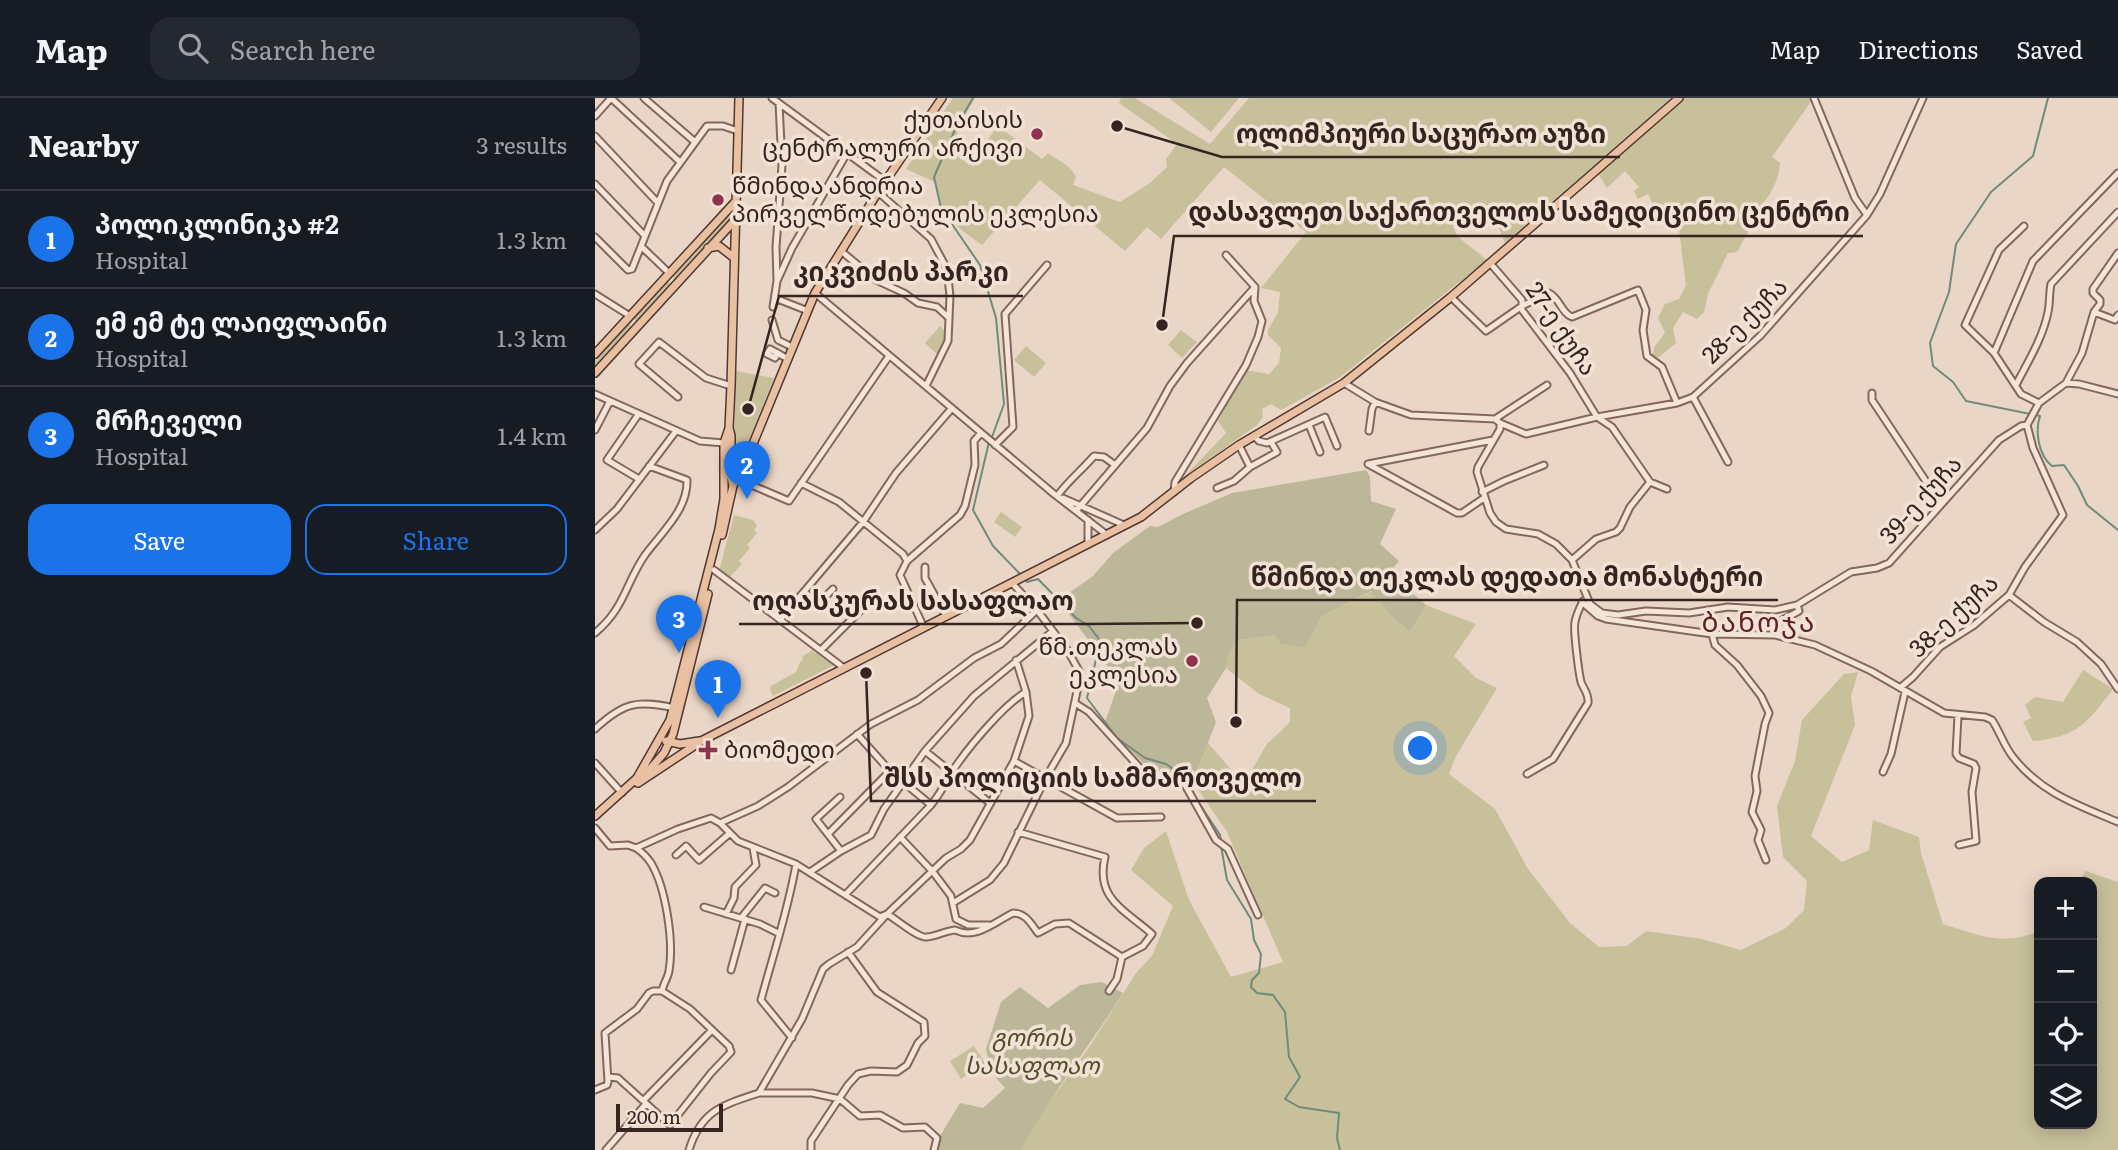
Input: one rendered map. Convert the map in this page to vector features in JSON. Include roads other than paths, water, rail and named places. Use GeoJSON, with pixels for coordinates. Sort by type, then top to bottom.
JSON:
{"type":"FeatureCollection","features":[{"type":"Feature","properties":{"kind":"main road"},"geometry":{"type":"LineString","coordinates":[[638,783],[670,742],[714,570],[732,474],[728,444],[739,98]]}},
{"type":"Feature","properties":{"kind":"main road"},"geometry":{"type":"LineString","coordinates":[[595,818],[637,778],[659,743],[675,708],[732,474],[751,444],[815,293],[885,181],[942,98]]}},
{"type":"Feature","properties":{"kind":"main road"},"geometry":{"type":"LineString","coordinates":[[595,818],[638,783],[703,740],[1126,526],[1239,445],[1344,383],[1451,297],[1679,98]]}},
{"type":"Feature","properties":{"kind":"main road"},"geometry":{"type":"LineString","coordinates":[[595,355],[735,202]]}},
{"type":"Feature","properties":{"kind":"main road"},"geometry":{"type":"LineString","coordinates":[[595,373],[734,220]]}},
{"type":"Feature","properties":{"kind":"main road"},"geometry":{"type":"LineString","coordinates":[[707,248],[719,246],[733,257]]}},
{"type":"Feature","properties":{"kind":"main road"},"geometry":{"type":"LineString","coordinates":[[669,273],[676,283]]}},
{"type":"Feature","properties":{"kind":"main road"},"geometry":{"type":"LineString","coordinates":[[630,316],[632,323],[640,324]]}},
{"type":"Feature","properties":{"kind":"main road"},"geometry":{"type":"LineString","coordinates":[[728,444],[738,450],[751,444]]}},
{"type":"Feature","properties":{"kind":"main road"},"geometry":{"type":"LineString","coordinates":[[659,743],[664,741],[685,744],[703,740]]}},
{"type":"Feature","properties":{"kind":"main road"},"geometry":{"type":"LineString","coordinates":[[659,743],[660,748],[665,750],[684,752]]}},
{"type":"Feature","properties":{"kind":"street"},"geometry":{"type":"LineString","coordinates":[[595,116],[611,98],[680,162]]}},
{"type":"Feature","properties":{"kind":"street"},"geometry":{"type":"LineString","coordinates":[[645,98],[695,142]]}},
{"type":"Feature","properties":{"kind":"street"},"geometry":{"type":"LineString","coordinates":[[772,98],[885,181]]}},
{"type":"Feature","properties":{"kind":"street"},"geometry":{"type":"LineString","coordinates":[[1814,98],[1855,198],[1867,215]]}},
{"type":"Feature","properties":{"kind":"street","name":"28-ე ქუჩა"},"geometry":{"type":"LineString","coordinates":[[1344,383],[1375,402],[1411,415],[1497,421],[1526,434],[1597,417],[1677,403],[1693,397],[1760,336],[1867,215],[1880,194],[1923,98]]}},
{"type":"Feature","properties":{"kind":"street"},"geometry":{"type":"LineString","coordinates":[[773,307],[777,281],[776,247],[782,165],[779,103]]}},
{"type":"Feature","properties":{"kind":"street"},"geometry":{"type":"LineString","coordinates":[[595,237],[628,270],[632,269],[667,181],[706,126],[723,126],[738,131]]}},
{"type":"Feature","properties":{"kind":"street"},"geometry":{"type":"LineString","coordinates":[[595,136],[658,203]]}},
{"type":"Feature","properties":{"kind":"street"},"geometry":{"type":"LineString","coordinates":[[777,281],[792,248],[847,153]]}},
{"type":"Feature","properties":{"kind":"street"},"geometry":{"type":"LineString","coordinates":[[1994,353],[2033,261],[2118,173]]}},
{"type":"Feature","properties":{"kind":"street"},"geometry":{"type":"LineString","coordinates":[[595,184],[645,236]]}},
{"type":"Feature","properties":{"kind":"street"},"geometry":{"type":"LineString","coordinates":[[878,192],[931,239],[947,269],[950,296],[948,341],[926,386]]}},
{"type":"Feature","properties":{"kind":"street"},"geometry":{"type":"LineString","coordinates":[[2016,386],[2049,311],[2051,284],[2118,212]]}},
{"type":"Feature","properties":{"kind":"street"},"geometry":{"type":"LineString","coordinates":[[2024,226],[1999,250],[1965,325],[1994,353],[2021,394],[2037,407]]}},
{"type":"Feature","properties":{"kind":"street"},"geometry":{"type":"LineString","coordinates":[[642,246],[642,249],[669,273]]}},
{"type":"Feature","properties":{"kind":"street"},"geometry":{"type":"LineString","coordinates":[[841,251],[876,280],[918,303],[937,307],[949,318]]}},
{"type":"Feature","properties":{"kind":"street"},"geometry":{"type":"LineString","coordinates":[[2027,425],[2037,407],[2066,383],[2082,353],[2094,312],[2100,304],[2093,289],[2118,253]]}},
{"type":"Feature","properties":{"kind":"street"},"geometry":{"type":"LineString","coordinates":[[1174,492],[1175,482],[1246,365],[1262,321],[1254,301],[1255,287],[1226,255]]}},
{"type":"Feature","properties":{"kind":"street","name":"27-ე ქუჩა"},"geometry":{"type":"LineString","coordinates":[[1490,263],[1522,300],[1522,310],[1570,373],[1597,417],[1612,427],[1650,482]]}},
{"type":"Feature","properties":{"kind":"street"},"geometry":{"type":"LineString","coordinates":[[994,444],[1013,427],[1005,314],[1047,265]]}},
{"type":"Feature","properties":{"kind":"street"},"geometry":{"type":"LineString","coordinates":[[1078,508],[1147,428],[1170,386],[1187,363],[1255,287]]}},
{"type":"Feature","properties":{"kind":"street"},"geometry":{"type":"LineString","coordinates":[[1451,297],[1486,331],[1522,306],[1549,293],[1567,316],[1572,317],[1639,290],[1646,310],[1643,330],[1647,356],[1662,367],[1677,403]]}},
{"type":"Feature","properties":{"kind":"street"},"geometry":{"type":"LineString","coordinates":[[815,293],[1056,495],[1106,521],[1126,526]]}},
{"type":"Feature","properties":{"kind":"street"},"geometry":{"type":"LineString","coordinates":[[595,294],[630,316]]}},
{"type":"Feature","properties":{"kind":"street"},"geometry":{"type":"LineString","coordinates":[[775,298],[808,311]]}},
{"type":"Feature","properties":{"kind":"street"},"geometry":{"type":"LineString","coordinates":[[2094,312],[2117,319]]}},
{"type":"Feature","properties":{"kind":"street"},"geometry":{"type":"LineString","coordinates":[[772,320],[778,340],[792,347]]}},
{"type":"Feature","properties":{"kind":"street"},"geometry":{"type":"LineString","coordinates":[[678,397],[639,364],[659,342],[706,378],[731,386]]}},
{"type":"Feature","properties":{"kind":"street"},"geometry":{"type":"LineString","coordinates":[[778,353],[787,359]]}},
{"type":"Feature","properties":{"kind":"street"},"geometry":{"type":"LineString","coordinates":[[732,474],[789,501],[889,356]]}},
{"type":"Feature","properties":{"kind":"street"},"geometry":{"type":"LineString","coordinates":[[2066,383],[2118,394]]}},
{"type":"Feature","properties":{"kind":"street"},"geometry":{"type":"LineString","coordinates":[[1547,386],[1497,421],[1500,429],[1478,467],[1478,479],[1490,513],[1502,527],[1547,538],[1556,544],[1572,560],[1585,596],[1596,609],[1609,615],[1646,611],[1689,613],[1728,607],[1775,610],[1797,606]]}},
{"type":"Feature","properties":{"kind":"street"},"geometry":{"type":"LineString","coordinates":[[1872,393],[1872,400],[1941,504]]}},
{"type":"Feature","properties":{"kind":"street"},"geometry":{"type":"LineString","coordinates":[[595,394],[700,441],[728,444]]}},
{"type":"Feature","properties":{"kind":"street"},"geometry":{"type":"LineString","coordinates":[[1693,397],[1728,463]]}},
{"type":"Feature","properties":{"kind":"street"},"geometry":{"type":"LineString","coordinates":[[595,430],[610,401]]}},
{"type":"Feature","properties":{"kind":"street"},"geometry":{"type":"LineString","coordinates":[[1369,430],[1371,409],[1375,402]]}},
{"type":"Feature","properties":{"kind":"street"},"geometry":{"type":"LineString","coordinates":[[780,620],[863,522],[896,473],[952,408]]}},
{"type":"Feature","properties":{"kind":"street"},"geometry":{"type":"LineString","coordinates":[[638,415],[607,460],[639,479]]}},
{"type":"Feature","properties":{"kind":"street"},"geometry":{"type":"LineString","coordinates":[[1254,436],[1263,443],[1272,442],[1325,417],[1337,446]]}},
{"type":"Feature","properties":{"kind":"street"},"geometry":{"type":"LineString","coordinates":[[1309,425],[1321,452]]}},
{"type":"Feature","properties":{"kind":"street","name":"39-ე ქუჩა"},"geometry":{"type":"LineString","coordinates":[[1775,635],[1773,625],[1796,614],[1799,611],[1797,606],[1851,572],[1889,563],[1999,440],[2027,425]]}},
{"type":"Feature","properties":{"kind":"street","name":"38-ე ქუჩა"},"geometry":{"type":"LineString","coordinates":[[1903,690],[1940,647],[1973,626],[2009,595],[2063,515],[2033,448],[2027,425]]}},
{"type":"Feature","properties":{"kind":"street"},"geometry":{"type":"LineString","coordinates":[[595,530],[617,509],[676,430]]}},
{"type":"Feature","properties":{"kind":"street"},"geometry":{"type":"LineString","coordinates":[[923,628],[900,575],[907,561],[960,515],[965,506],[975,465],[974,441],[983,435]]}},
{"type":"Feature","properties":{"kind":"street"},"geometry":{"type":"LineString","coordinates":[[1493,440],[1368,464],[1457,513],[1462,513],[1504,481],[1544,465]]}},
{"type":"Feature","properties":{"kind":"street"},"geometry":{"type":"LineString","coordinates":[[1217,488],[1234,481],[1250,467],[1277,452],[1272,442]]}},
{"type":"Feature","properties":{"kind":"street"},"geometry":{"type":"LineString","coordinates":[[1239,445],[1250,467]]}},
{"type":"Feature","properties":{"kind":"street"},"geometry":{"type":"LineString","coordinates":[[1056,495],[1083,471],[1094,456],[1104,457],[1115,465]]}},
{"type":"Feature","properties":{"kind":"street"},"geometry":{"type":"LineString","coordinates":[[597,632],[615,614],[643,557],[674,519],[686,492],[688,480],[649,466]]}},
{"type":"Feature","properties":{"kind":"street"},"geometry":{"type":"LineString","coordinates":[[1572,560],[1596,539],[1620,528],[1630,507],[1650,482],[1667,489]]}},
{"type":"Feature","properties":{"kind":"street"},"geometry":{"type":"LineString","coordinates":[[801,483],[839,502],[889,541],[907,561]]}},
{"type":"Feature","properties":{"kind":"street"},"geometry":{"type":"LineString","coordinates":[[1078,508],[1097,528],[1109,534]]}},
{"type":"Feature","properties":{"kind":"street"},"geometry":{"type":"LineString","coordinates":[[1088,520],[1088,544]]}},
{"type":"Feature","properties":{"kind":"street"},"geometry":{"type":"LineString","coordinates":[[1097,528],[1104,528],[1106,521]]}},
{"type":"Feature","properties":{"kind":"street"},"geometry":{"type":"LineString","coordinates":[[1106,521],[1109,534]]}},
{"type":"Feature","properties":{"kind":"street"},"geometry":{"type":"LineString","coordinates":[[925,567],[925,578],[946,616]]}},
{"type":"Feature","properties":{"kind":"street"},"geometry":{"type":"LineString","coordinates":[[714,570],[844,668]]}},
{"type":"Feature","properties":{"kind":"street"},"geometry":{"type":"LineString","coordinates":[[953,903],[997,873],[1066,743],[1075,703],[1079,671],[1016,581]]}},
{"type":"Feature","properties":{"kind":"street"},"geometry":{"type":"LineString","coordinates":[[804,592],[819,603],[833,589]]}},
{"type":"Feature","properties":{"kind":"street"},"geometry":{"type":"LineString","coordinates":[[2009,595],[2044,622],[2077,642],[2101,664],[2118,689]]}},
{"type":"Feature","properties":{"kind":"street"},"geometry":{"type":"LineString","coordinates":[[1527,774],[1553,759],[1588,703],[1588,695],[1579,671],[1574,631],[1585,596]]}},
{"type":"Feature","properties":{"kind":"street"},"geometry":{"type":"LineString","coordinates":[[821,650],[872,599]]}},
{"type":"Feature","properties":{"kind":"street"},"geometry":{"type":"LineString","coordinates":[[1583,603],[1598,616],[1606,619],[1712,634],[1775,635],[1815,645],[1944,713],[1991,720],[2015,761],[2043,786],[2058,797],[2118,822]]}},
{"type":"Feature","properties":{"kind":"street"},"geometry":{"type":"LineString","coordinates":[[720,823],[758,806],[788,788],[871,724],[918,700],[974,658],[1001,644],[1037,610]]}},
{"type":"Feature","properties":{"kind":"street"},"geometry":{"type":"LineString","coordinates":[[595,624],[597,632]]}},
{"type":"Feature","properties":{"kind":"street"},"geometry":{"type":"LineString","coordinates":[[810,872],[871,835],[925,751],[974,696],[1053,631]]}},
{"type":"Feature","properties":{"kind":"street"},"geometry":{"type":"LineString","coordinates":[[1712,634],[1715,645],[1737,665],[1761,696],[1769,713],[1755,776],[1758,791],[1752,812],[1761,830],[1758,840],[1766,860]]}},
{"type":"Feature","properties":{"kind":"street"},"geometry":{"type":"LineString","coordinates":[[759,1093],[792,1038],[823,970],[857,947],[882,917],[946,858],[970,841],[1014,761],[1029,716],[1026,692],[1016,660]]}},
{"type":"Feature","properties":{"kind":"street"},"geometry":{"type":"LineString","coordinates":[[1883,772],[1891,754],[1903,690]]}},
{"type":"Feature","properties":{"kind":"street"},"geometry":{"type":"LineString","coordinates":[[846,894],[931,805],[959,761],[1014,699],[1026,692]]}},
{"type":"Feature","properties":{"kind":"street"},"geometry":{"type":"LineString","coordinates":[[1075,703],[1089,712],[1140,768],[1184,783],[1216,840],[1228,849],[1258,915]]}},
{"type":"Feature","properties":{"kind":"street"},"geometry":{"type":"LineString","coordinates":[[595,729],[614,712],[633,704],[657,704],[675,708]]}},
{"type":"Feature","properties":{"kind":"street"},"geometry":{"type":"LineString","coordinates":[[1958,716],[1956,754],[1974,764],[1976,768],[1972,792],[1976,841],[1959,845]]}},
{"type":"Feature","properties":{"kind":"street"},"geometry":{"type":"LineString","coordinates":[[857,734],[890,771],[931,805]]}},
{"type":"Feature","properties":{"kind":"street"},"geometry":{"type":"LineString","coordinates":[[925,751],[990,803]]}},
{"type":"Feature","properties":{"kind":"street"},"geometry":{"type":"LineString","coordinates":[[1014,761],[1117,818],[1161,817]]}},
{"type":"Feature","properties":{"kind":"street"},"geometry":{"type":"LineString","coordinates":[[595,762],[622,793]]}},
{"type":"Feature","properties":{"kind":"street"},"geometry":{"type":"LineString","coordinates":[[828,834],[890,771]]}},
{"type":"Feature","properties":{"kind":"street"},"geometry":{"type":"LineString","coordinates":[[840,797],[816,819],[841,851]]}},
{"type":"Feature","properties":{"kind":"street"},"geometry":{"type":"LineString","coordinates":[[636,848],[705,818],[711,818],[738,841],[796,864],[882,917],[907,926],[918,937],[925,938],[947,930],[975,934],[1013,913],[1025,916],[1038,933],[1055,924],[1069,923],[1122,957]]}},
{"type":"Feature","properties":{"kind":"street"},"geometry":{"type":"LineString","coordinates":[[595,828],[610,846],[628,845],[636,848],[653,866],[663,893],[669,926],[669,972],[662,991]]}},
{"type":"Feature","properties":{"kind":"street"},"geometry":{"type":"LineString","coordinates":[[1018,832],[1105,857],[1102,876],[1107,893],[1114,903],[1151,934],[1143,946],[1122,957],[1117,979],[1109,990]]}},
{"type":"Feature","properties":{"kind":"street"},"geometry":{"type":"LineString","coordinates":[[675,855],[686,846],[699,860],[730,833]]}},
{"type":"Feature","properties":{"kind":"street"},"geometry":{"type":"LineString","coordinates":[[900,837],[951,896],[959,922],[989,925]]}},
{"type":"Feature","properties":{"kind":"street"},"geometry":{"type":"LineString","coordinates":[[726,914],[734,898],[735,887],[756,866],[753,848]]}},
{"type":"Feature","properties":{"kind":"street"},"geometry":{"type":"LineString","coordinates":[[792,1038],[761,1000],[778,933],[788,910],[796,864]]}},
{"type":"Feature","properties":{"kind":"street"},"geometry":{"type":"LineString","coordinates":[[731,970],[743,919],[765,888],[775,893]]}},
{"type":"Feature","properties":{"kind":"street"},"geometry":{"type":"LineString","coordinates":[[704,907],[778,933]]}},
{"type":"Feature","properties":{"kind":"street"},"geometry":{"type":"LineString","coordinates":[[811,1150],[811,1141],[858,1074],[870,1071],[897,1072],[907,1065],[918,1043],[925,1036],[924,1022],[877,992],[849,952]]}},
{"type":"Feature","properties":{"kind":"street"},"geometry":{"type":"LineString","coordinates":[[595,1090],[607,1085],[609,1077],[605,1033],[637,1009],[653,991],[662,991],[690,1009],[729,1046],[731,1052],[670,1125],[618,1078],[609,1077]]}},
{"type":"Feature","properties":{"kind":"street"},"geometry":{"type":"LineString","coordinates":[[606,1150],[645,1102],[712,1030]]}},
{"type":"Feature","properties":{"kind":"street"},"geometry":{"type":"LineString","coordinates":[[689,1150],[695,1131],[711,1114],[730,1102],[759,1093],[812,1093],[840,1099],[860,1116],[880,1115],[904,1128],[925,1127],[937,1138],[934,1150]]}},
{"type":"Feature","properties":{"kind":"waterway"},"geometry":{"type":"LineString","coordinates":[[973,98],[957,125],[934,177],[941,208],[980,265],[996,318],[1004,404],[992,437]]}},
{"type":"Feature","properties":{"kind":"waterway"},"geometry":{"type":"LineString","coordinates":[[2048,98],[2033,156],[1991,192],[1956,244],[1949,292],[1930,343],[1933,366],[1953,382],[1966,401],[2040,416],[2039,442],[2047,461],[2052,466],[2064,465],[2087,505],[2118,530]]}},
{"type":"Feature","properties":{"kind":"waterway"},"geometry":{"type":"LineString","coordinates":[[989,442],[973,510],[993,546],[1021,575]]}},
{"type":"Feature","properties":{"kind":"waterway"},"geometry":{"type":"LineString","coordinates":[[1025,579],[1027,582],[1038,579],[1076,618],[1089,626],[1099,639],[1087,698],[1117,738],[1145,758],[1166,764],[1180,774],[1221,840]]}},
{"type":"Feature","properties":{"kind":"waterway"},"geometry":{"type":"LineString","coordinates":[[1221,846],[1227,880],[1251,919],[1254,940],[1261,954],[1259,973],[1252,980],[1251,987],[1257,993],[1273,995],[1285,1012],[1289,1057],[1300,1077],[1285,1099],[1299,1107],[1339,1113],[1337,1138],[1340,1150]]}},
{"type":"Feature","properties":{"kind":"place","name":"ოლიმპიური საცურაო აუზი"},"geometry":{"type":"Point","coordinates":[1117,126]}},
{"type":"Feature","properties":{"kind":"place","name":"ქუთაისის ცენტრალური არქივი"},"geometry":{"type":"Point","coordinates":[1037,134]}},
{"type":"Feature","properties":{"kind":"place","name":"წმინდა ანდრია პირველწოდებულის ეკლესია"},"geometry":{"type":"Point","coordinates":[718,200]}},
{"type":"Feature","properties":{"kind":"place","name":"დასავლეთ საქართველოს სამედიცინო ცენტრი"},"geometry":{"type":"Point","coordinates":[1162,325]}},
{"type":"Feature","properties":{"kind":"place","name":"კიკვიძის პარკი"},"geometry":{"type":"Point","coordinates":[748,409]}},
{"type":"Feature","properties":{"kind":"place","name":"ემ ემ ტე ლაიფლაინი"},"geometry":{"type":"Point","coordinates":[747,499]}},
{"type":"Feature","properties":{"kind":"place","name":"ოღასკურას სასაფლაო"},"geometry":{"type":"Point","coordinates":[1197,623]}},
{"type":"Feature","properties":{"kind":"place","name":"მრჩეველი"},"geometry":{"type":"Point","coordinates":[679,653]}},
{"type":"Feature","properties":{"kind":"place","name":"წმ.თეკლას ეკლესია"},"geometry":{"type":"Point","coordinates":[1192,661]}},
{"type":"Feature","properties":{"kind":"place","name":"შსს პოლიციის სამმართველო"},"geometry":{"type":"Point","coordinates":[866,673]}},
{"type":"Feature","properties":{"kind":"place","name":"პოლიკლინიკა #2"},"geometry":{"type":"Point","coordinates":[718,718]}},
{"type":"Feature","properties":{"kind":"place","name":"წმინდა თეკლას დედათა მონასტერი"},"geometry":{"type":"Point","coordinates":[1236,722]}},
{"type":"Feature","properties":{"kind":"place","name":"ბიომედი"},"geometry":{"type":"Point","coordinates":[708,750]}},
{"type":"Feature","properties":{"kind":"district","name":"ბანოჯა"},"geometry":{"type":"Point","coordinates":[1759,622]}},
{"type":"Feature","properties":{"kind":"park label","name":"გორის სასაფლაო"},"geometry":{"type":"Point","coordinates":[1032,1052]}}]}
